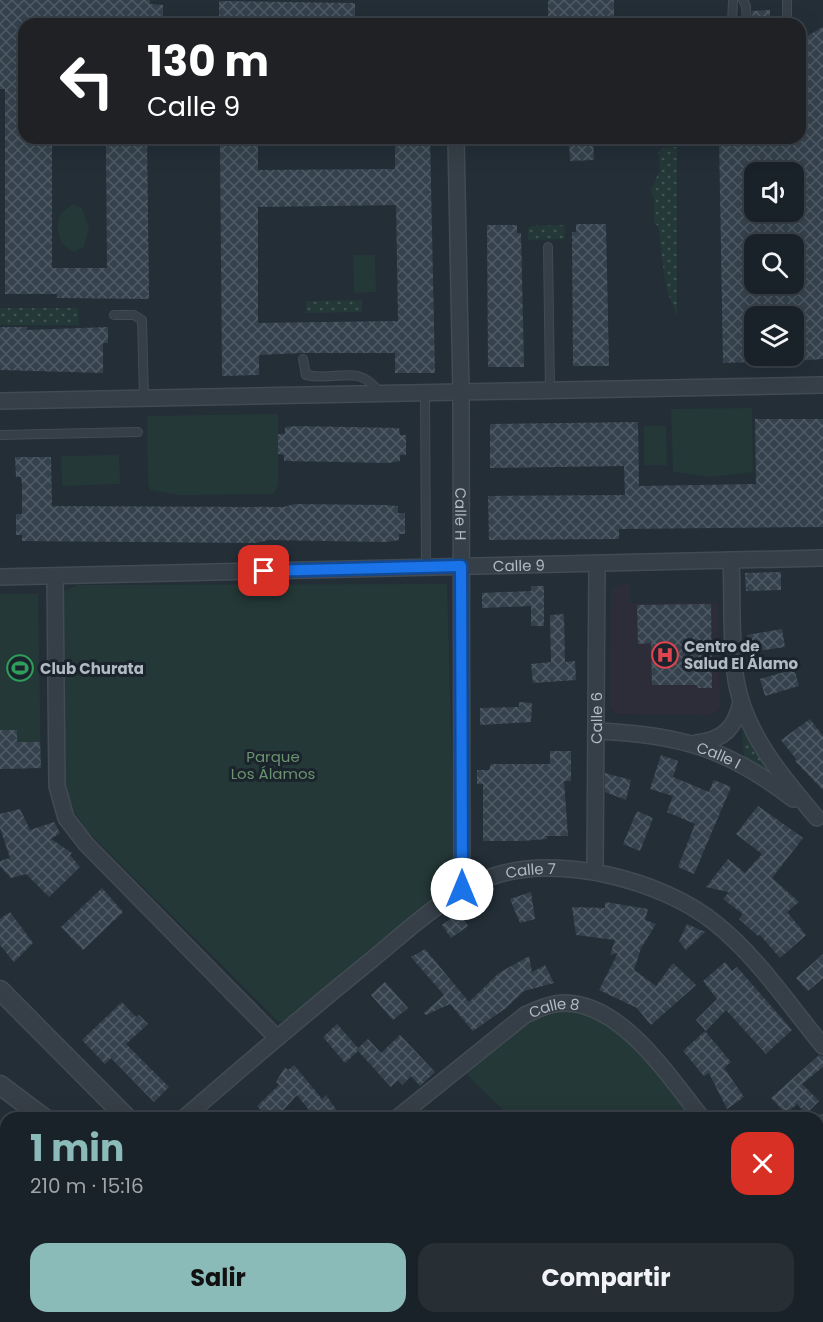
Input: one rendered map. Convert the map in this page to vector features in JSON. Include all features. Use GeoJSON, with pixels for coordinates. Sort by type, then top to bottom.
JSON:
{"type":"FeatureCollection","features":[{"type":"Feature","properties":{"kind":"street","name":"Calle H"},"geometry":{"type":"LineString","coordinates":[[456,144],[461,392],[462,889]]}},
{"type":"Feature","properties":{"kind":"street"},"geometry":{"type":"LineString","coordinates":[[0,401],[823,385]]}},
{"type":"Feature","properties":{"kind":"street","name":"Calle 9"},"geometry":{"type":"LineString","coordinates":[[0,577],[823,558]]}},
{"type":"Feature","properties":{"kind":"street"},"geometry":{"type":"LineString","coordinates":[[731,560],[736,679],[741,702],[775,766],[820,821]]}},
{"type":"Feature","properties":{"kind":"street","name":"Calle 6"},"geometry":{"type":"LineString","coordinates":[[595,872],[597,563]]}},
{"type":"Feature","properties":{"kind":"street"},"geometry":{"type":"LineString","coordinates":[[55,576],[57,786],[66,818],[86,844],[277,1038]]}},
{"type":"Feature","properties":{"kind":"street"},"geometry":{"type":"LineString","coordinates":[[693,743],[712,741],[722,736],[737,717],[741,702]]}},
{"type":"Feature","properties":{"kind":"street","name":"Calle I"},"geometry":{"type":"LineString","coordinates":[[596,731],[646,733],[693,743],[715,751],[778,787],[820,821]]}},
{"type":"Feature","properties":{"kind":"street","name":"Calle 7"},"geometry":{"type":"LineString","coordinates":[[191,1112],[439,905],[462,889],[494,876],[528,870],[595,872],[624,878],[655,889],[714,922],[738,944],[823,1046]]}},
{"type":"Feature","properties":{"kind":"street"},"geometry":{"type":"LineString","coordinates":[[0,990],[121,1112]]}},
{"type":"Feature","properties":{"kind":"street","name":"Calle 8"},"geometry":{"type":"LineString","coordinates":[[405,1112],[525,1015],[545,1006],[565,1003],[591,1008],[614,1021],[637,1039],[697,1112]]}},
{"type":"Feature","properties":{"kind":"street"},"geometry":{"type":"LineString","coordinates":[[0,1085],[36,1112]]}},
{"type":"Feature","properties":{"kind":"lane"},"geometry":{"type":"LineString","coordinates":[[732,18],[733,0]]}},
{"type":"Feature","properties":{"kind":"lane"},"geometry":{"type":"LineString","coordinates":[[743,0],[747,18]]}},
{"type":"Feature","properties":{"kind":"lane"},"geometry":{"type":"LineString","coordinates":[[787,0],[787,18]]}},
{"type":"Feature","properties":{"kind":"lane"},"geometry":{"type":"LineString","coordinates":[[548,247],[550,390]]}},
{"type":"Feature","properties":{"kind":"lane"},"geometry":{"type":"LineString","coordinates":[[114,315],[134,315],[142,320],[144,398]]}},
{"type":"Feature","properties":{"kind":"lane"},"geometry":{"type":"LineString","coordinates":[[303,359],[306,375],[360,375],[372,382],[380,393]]}},
{"type":"Feature","properties":{"kind":"lane"},"geometry":{"type":"LineString","coordinates":[[425,392],[426,567]]}},
{"type":"Feature","properties":{"kind":"lane"},"geometry":{"type":"LineString","coordinates":[[0,435],[138,432]]}},
{"type":"Feature","properties":{"kind":"shaded area","name":"Centro de Salud El Álamo"},"geometry":{"type":"Polygon","coordinates":[[[617,585],[630,585],[630,603],[718,602],[720,708],[712,715],[616,714],[610,707],[611,590],[617,585]]]}},
{"type":"Feature","properties":{"kind":"green space"},"geometry":{"type":"Polygon","coordinates":[[[677,147],[677,316],[666,288],[658,226],[654,223],[654,200],[651,189],[660,170],[658,152],[663,148],[677,147]]]}},
{"type":"Feature","properties":{"kind":"green space"},"geometry":{"type":"Polygon","coordinates":[[[73,204],[82,208],[89,228],[84,247],[74,252],[62,244],[57,229],[60,214],[73,204]]]}},
{"type":"Feature","properties":{"kind":"green space"},"geometry":{"type":"Polygon","coordinates":[[[565,225],[565,239],[528,240],[528,229],[531,226],[565,225]]]}},
{"type":"Feature","properties":{"kind":"green space"},"geometry":{"type":"Polygon","coordinates":[[[353,255],[375,255],[376,292],[354,293],[353,255]]]}},
{"type":"Feature","properties":{"kind":"green space"},"geometry":{"type":"Polygon","coordinates":[[[362,300],[362,312],[306,313],[306,301],[362,300]]]}},
{"type":"Feature","properties":{"kind":"green space"},"geometry":{"type":"Polygon","coordinates":[[[0,308],[78,308],[79,325],[0,325],[0,308]]]}},
{"type":"Feature","properties":{"kind":"green space"},"geometry":{"type":"Polygon","coordinates":[[[752,408],[753,472],[711,477],[673,472],[671,409],[752,408]]]}},
{"type":"Feature","properties":{"kind":"green space"},"geometry":{"type":"Polygon","coordinates":[[[278,414],[278,485],[273,494],[179,495],[151,490],[148,485],[147,416],[278,414]]]}},
{"type":"Feature","properties":{"kind":"green space"},"geometry":{"type":"Polygon","coordinates":[[[644,426],[666,426],[667,465],[644,465],[644,426]]]}},
{"type":"Feature","properties":{"kind":"green space"},"geometry":{"type":"Polygon","coordinates":[[[119,455],[120,484],[62,486],[61,456],[119,455]]]}},
{"type":"Feature","properties":{"kind":"green space","name":"Parque Los Álamos"},"geometry":{"type":"Polygon","coordinates":[[[447,584],[455,873],[452,886],[286,1021],[278,1021],[87,831],[68,802],[64,781],[64,591],[77,585],[447,584]]]}},
{"type":"Feature","properties":{"kind":"green space","name":"Club Churata"},"geometry":{"type":"Polygon","coordinates":[[[0,594],[38,594],[41,768],[0,769],[0,594]]]}},
{"type":"Feature","properties":{"kind":"green space"},"geometry":{"type":"Polygon","coordinates":[[[748,732],[769,769],[766,772],[744,758],[742,733],[748,732]]]}},
{"type":"Feature","properties":{"kind":"green space"},"geometry":{"type":"Polygon","coordinates":[[[566,1009],[610,1025],[642,1055],[689,1112],[505,1112],[465,1073],[528,1022],[566,1009]]]}},
{"type":"Feature","properties":{"kind":"building"},"geometry":{"type":"Polygon","coordinates":[[[0,0],[150,0],[150,4],[163,5],[163,18],[18,18],[18,144],[52,144],[52,268],[107,268],[106,144],[147,144],[149,299],[57,298],[57,294],[5,294],[5,89],[0,89],[0,0]]]}},
{"type":"Feature","properties":{"kind":"building"},"geometry":{"type":"Polygon","coordinates":[[[548,0],[614,0],[614,18],[548,18],[548,0]]]}},
{"type":"Feature","properties":{"kind":"building"},"geometry":{"type":"Polygon","coordinates":[[[219,1],[355,3],[355,18],[219,18],[219,1]]]}},
{"type":"Feature","properties":{"kind":"building"},"geometry":{"type":"Polygon","coordinates":[[[770,10],[770,18],[753,18],[752,11],[770,10]]]}},
{"type":"Feature","properties":{"kind":"building"},"geometry":{"type":"Polygon","coordinates":[[[823,27],[823,359],[804,360],[804,306],[744,306],[744,362],[723,363],[719,144],[806,144],[806,38],[823,27]]]}},
{"type":"Feature","properties":{"kind":"building"},"geometry":{"type":"Polygon","coordinates":[[[220,144],[258,144],[258,170],[395,169],[395,144],[430,144],[435,373],[395,373],[395,353],[302,353],[259,355],[259,375],[222,376],[220,144]],[[396,205],[258,207],[258,323],[398,321],[396,205]]]}},
{"type":"Feature","properties":{"kind":"building"},"geometry":{"type":"Polygon","coordinates":[[[569,144],[593,144],[594,160],[570,161],[569,144]]]}},
{"type":"Feature","properties":{"kind":"building"},"geometry":{"type":"Polygon","coordinates":[[[576,224],[606,224],[609,366],[573,366],[572,232],[576,232],[576,224]]]}},
{"type":"Feature","properties":{"kind":"building"},"geometry":{"type":"Polygon","coordinates":[[[487,225],[517,225],[517,233],[521,233],[524,367],[488,367],[487,225]]]}},
{"type":"Feature","properties":{"kind":"building"},"geometry":{"type":"Polygon","coordinates":[[[0,327],[27,327],[27,330],[108,327],[108,343],[103,343],[103,373],[0,370],[0,327]]]}},
{"type":"Feature","properties":{"kind":"building"},"geometry":{"type":"Polygon","coordinates":[[[755,419],[823,419],[823,527],[619,529],[619,539],[489,540],[488,496],[625,495],[624,466],[490,468],[490,424],[638,422],[639,486],[756,484],[755,419]]]}},
{"type":"Feature","properties":{"kind":"building"},"geometry":{"type":"Polygon","coordinates":[[[285,427],[399,428],[400,435],[406,435],[406,455],[400,455],[400,461],[388,463],[284,461],[284,455],[278,454],[278,434],[285,434],[285,427]]]}},
{"type":"Feature","properties":{"kind":"building"},"geometry":{"type":"Polygon","coordinates":[[[15,457],[51,457],[52,506],[283,507],[295,504],[398,506],[398,513],[405,513],[405,534],[399,534],[399,540],[386,542],[22,541],[22,535],[16,535],[16,514],[22,514],[22,485],[21,477],[16,477],[15,457]]]}},
{"type":"Feature","properties":{"kind":"building"},"geometry":{"type":"Polygon","coordinates":[[[781,572],[781,590],[746,591],[745,573],[781,572]]]}},
{"type":"Feature","properties":{"kind":"building"},"geometry":{"type":"Polygon","coordinates":[[[531,586],[544,586],[544,626],[531,626],[531,606],[482,608],[482,593],[531,591],[531,586]]]}},
{"type":"Feature","properties":{"kind":"building"},"geometry":{"type":"Polygon","coordinates":[[[711,604],[712,688],[698,688],[697,685],[652,685],[651,643],[638,644],[637,605],[711,604]]]}},
{"type":"Feature","properties":{"kind":"building"},"geometry":{"type":"Polygon","coordinates":[[[564,614],[565,662],[575,661],[576,680],[533,683],[531,664],[551,662],[550,615],[564,614]]]}},
{"type":"Feature","properties":{"kind":"building"},"geometry":{"type":"Polygon","coordinates":[[[782,629],[785,647],[750,652],[747,635],[782,629]]]}},
{"type":"Feature","properties":{"kind":"building"},"geometry":{"type":"Polygon","coordinates":[[[794,669],[799,686],[765,696],[760,679],[794,669]]]}},
{"type":"Feature","properties":{"kind":"building"},"geometry":{"type":"Polygon","coordinates":[[[519,702],[532,703],[531,722],[480,725],[480,708],[519,707],[519,702]]]}},
{"type":"Feature","properties":{"kind":"building"},"geometry":{"type":"Polygon","coordinates":[[[810,719],[823,736],[823,790],[795,761],[797,760],[781,740],[810,719]]]}},
{"type":"Feature","properties":{"kind":"building"},"geometry":{"type":"Polygon","coordinates":[[[0,730],[17,730],[17,742],[40,742],[41,768],[0,769],[0,730]]]}},
{"type":"Feature","properties":{"kind":"building"},"geometry":{"type":"Polygon","coordinates":[[[550,751],[571,751],[571,781],[564,781],[568,836],[546,836],[547,839],[522,841],[483,841],[483,784],[477,784],[477,770],[489,770],[491,764],[550,764],[550,751]]]}},
{"type":"Feature","properties":{"kind":"building"},"geometry":{"type":"Polygon","coordinates":[[[661,755],[678,761],[673,777],[709,792],[714,780],[731,787],[694,874],[678,867],[695,824],[667,812],[673,796],[650,789],[661,755]]]}},
{"type":"Feature","properties":{"kind":"building"},"geometry":{"type":"Polygon","coordinates":[[[605,773],[631,780],[626,800],[605,792],[605,773]]]}},
{"type":"Feature","properties":{"kind":"building"},"geometry":{"type":"Polygon","coordinates":[[[758,806],[803,838],[772,878],[799,902],[787,912],[806,935],[780,958],[760,935],[758,936],[739,919],[743,914],[723,899],[729,892],[706,887],[728,859],[745,873],[762,854],[736,834],[758,806]]]}},
{"type":"Feature","properties":{"kind":"building"},"geometry":{"type":"Polygon","coordinates":[[[20,809],[30,830],[54,822],[60,833],[51,839],[72,853],[70,855],[80,867],[49,897],[26,874],[11,878],[0,866],[0,861],[10,858],[0,828],[0,814],[20,809]]]}},
{"type":"Feature","properties":{"kind":"building"},"geometry":{"type":"Polygon","coordinates":[[[637,811],[653,818],[640,851],[623,844],[637,811]]]}},
{"type":"Feature","properties":{"kind":"building"},"geometry":{"type":"Polygon","coordinates":[[[102,888],[123,912],[83,950],[61,927],[102,888]]]}},
{"type":"Feature","properties":{"kind":"building"},"geometry":{"type":"Polygon","coordinates":[[[531,892],[535,919],[520,923],[510,899],[531,892]]]}},
{"type":"Feature","properties":{"kind":"building"},"geometry":{"type":"Polygon","coordinates":[[[605,902],[648,909],[645,920],[656,924],[641,948],[634,970],[656,986],[673,963],[696,985],[651,1025],[637,1008],[599,990],[618,953],[610,955],[615,940],[576,935],[572,907],[605,908],[605,902]]]}},
{"type":"Feature","properties":{"kind":"building"},"geometry":{"type":"Polygon","coordinates":[[[10,912],[33,943],[14,962],[0,945],[0,919],[10,912]]]}},
{"type":"Feature","properties":{"kind":"building"},"geometry":{"type":"Polygon","coordinates":[[[459,913],[468,926],[451,938],[442,925],[459,913]]]}},
{"type":"Feature","properties":{"kind":"building"},"geometry":{"type":"Polygon","coordinates":[[[687,924],[705,932],[686,950],[679,941],[687,924]]]}},
{"type":"Feature","properties":{"kind":"building"},"geometry":{"type":"Polygon","coordinates":[[[425,949],[469,1002],[499,973],[529,956],[532,972],[545,965],[554,983],[524,991],[506,1008],[473,1031],[450,1004],[426,1015],[424,1013],[444,995],[411,957],[425,949]]]}},
{"type":"Feature","properties":{"kind":"building"},"geometry":{"type":"Polygon","coordinates":[[[823,954],[823,978],[808,991],[796,978],[823,954]]]}},
{"type":"Feature","properties":{"kind":"building"},"geometry":{"type":"Polygon","coordinates":[[[725,962],[732,971],[737,967],[792,1030],[766,1054],[726,1010],[706,1031],[696,1020],[717,999],[703,981],[725,962]]]}},
{"type":"Feature","properties":{"kind":"building"},"geometry":{"type":"Polygon","coordinates":[[[385,982],[408,1008],[393,1020],[371,995],[385,982]]]}},
{"type":"Feature","properties":{"kind":"building"},"geometry":{"type":"Polygon","coordinates":[[[122,1002],[136,1017],[139,1015],[148,1024],[126,1044],[169,1087],[154,1102],[111,1058],[105,1064],[82,1040],[122,1002]]]}},
{"type":"Feature","properties":{"kind":"building"},"geometry":{"type":"Polygon","coordinates":[[[337,1024],[358,1048],[368,1039],[381,1053],[400,1035],[435,1072],[420,1086],[411,1076],[402,1085],[398,1080],[391,1087],[358,1051],[345,1063],[323,1037],[337,1024]]]}},
{"type":"Feature","properties":{"kind":"building"},"geometry":{"type":"Polygon","coordinates":[[[705,1031],[731,1062],[724,1068],[744,1097],[727,1109],[709,1073],[704,1076],[683,1051],[705,1031]]]}},
{"type":"Feature","properties":{"kind":"building"},"geometry":{"type":"Polygon","coordinates":[[[819,1055],[823,1056],[823,1067],[802,1084],[819,1101],[808,1112],[804,1112],[797,1104],[788,1112],[784,1112],[771,1098],[819,1055]]]}},
{"type":"Feature","properties":{"kind":"building"},"geometry":{"type":"Polygon","coordinates":[[[294,1065],[322,1099],[326,1095],[338,1112],[310,1112],[297,1095],[281,1112],[262,1112],[257,1106],[279,1085],[276,1082],[285,1067],[288,1070],[294,1065]]]}},
{"type":"Feature","properties":{"kind":"place","name":"Centro de Salud El Álamo"},"geometry":{"type":"Point","coordinates":[665,655]}},
{"type":"Feature","properties":{"kind":"place","name":"Club Churata"},"geometry":{"type":"Point","coordinates":[20,668]}},
{"type":"Feature","properties":{"kind":"route"},"geometry":{"type":"LineString","coordinates":[[264,571],[461,566],[462,889]]}}]}
